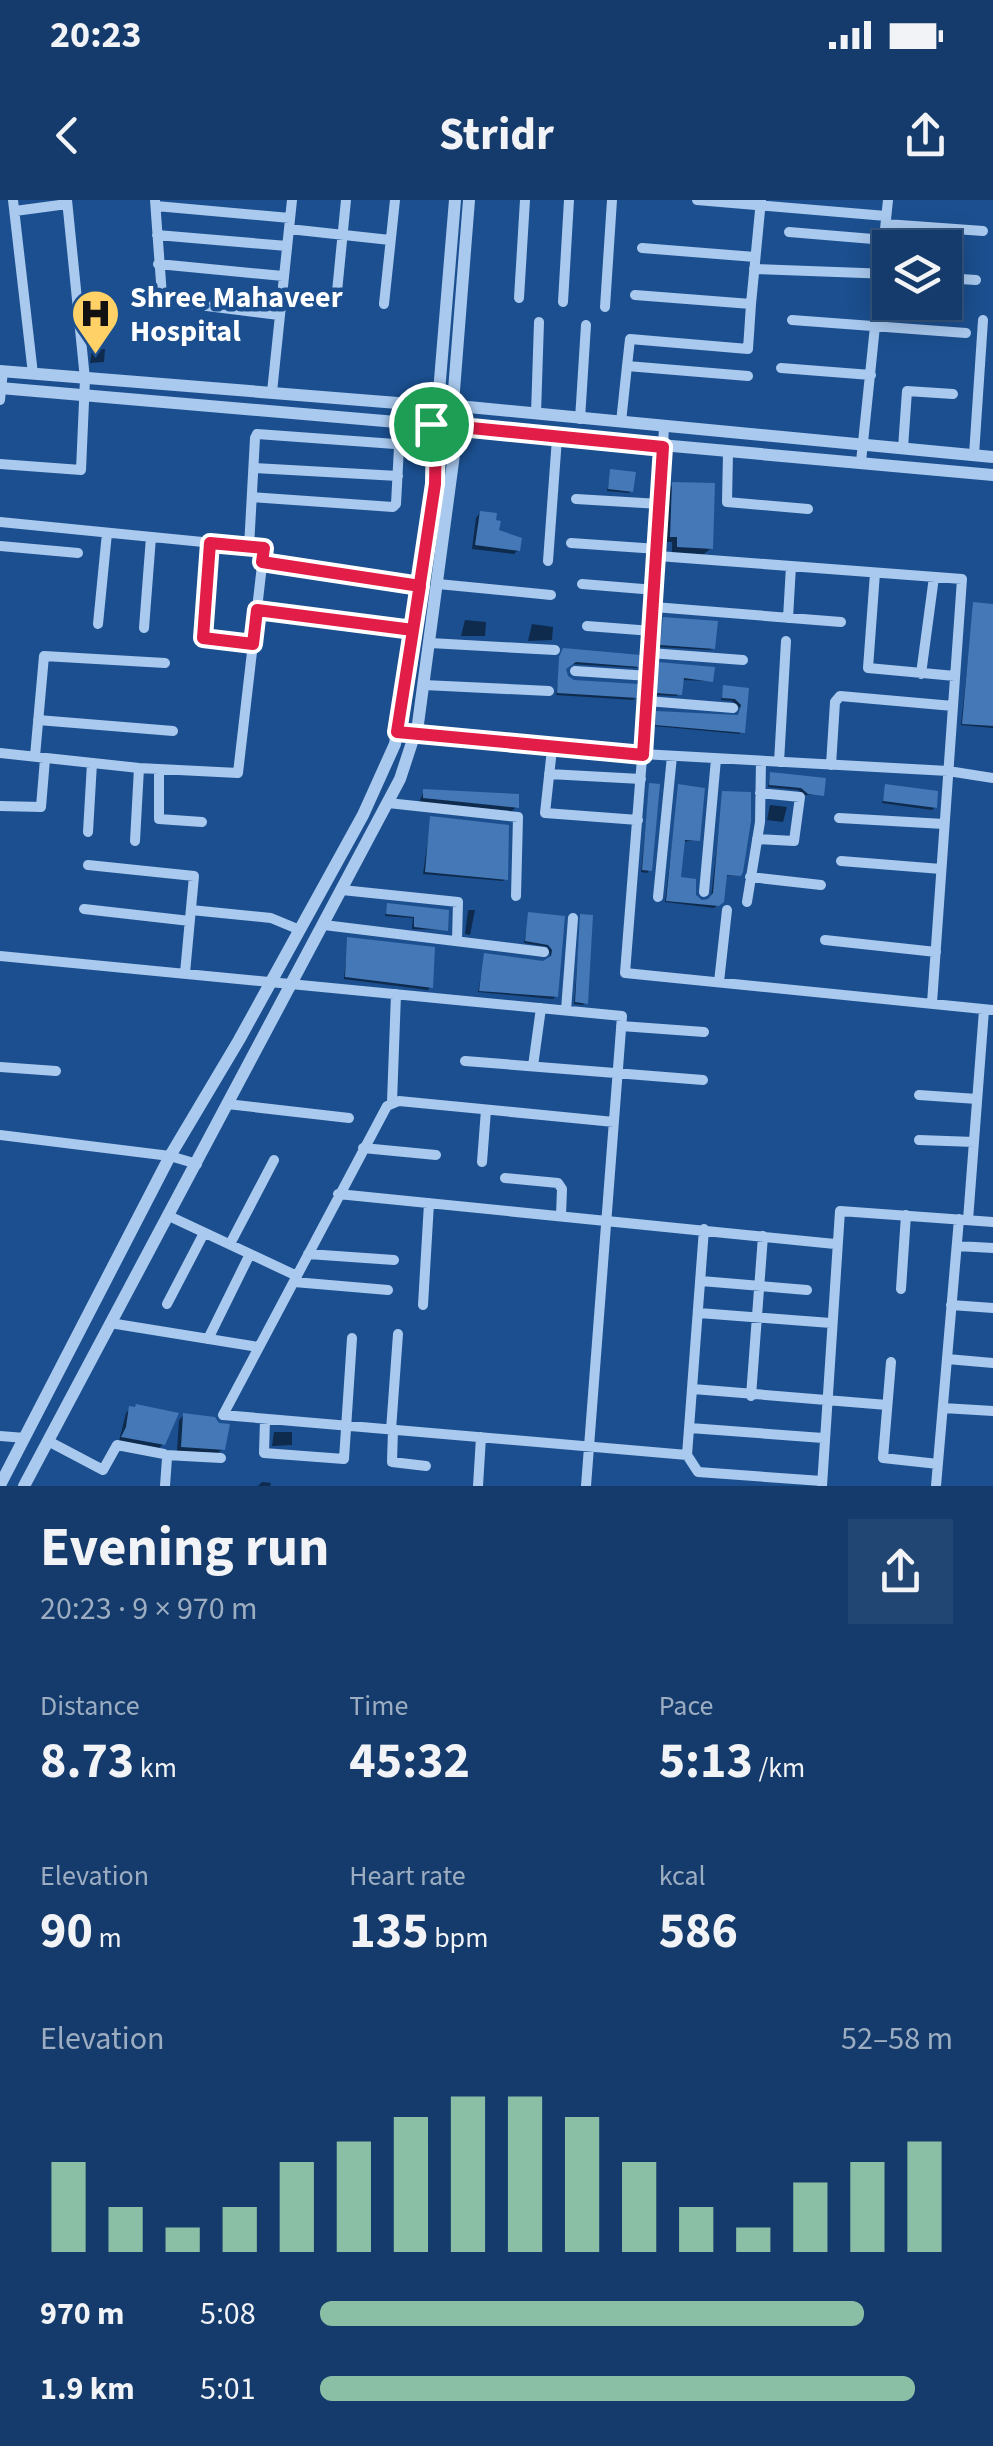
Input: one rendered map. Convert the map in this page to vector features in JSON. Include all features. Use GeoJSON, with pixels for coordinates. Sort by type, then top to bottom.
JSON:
{"type":"FeatureCollection","features":[{"type":"Feature","properties":{"kind":"street"},"geometry":{"type":"LineString","coordinates":[[272,392],[292,200]]}},
{"type":"Feature","properties":{"kind":"street"},"geometry":{"type":"LineString","coordinates":[[336,302],[346,200]]}},
{"type":"Feature","properties":{"kind":"street"},"geometry":{"type":"LineString","coordinates":[[384,304],[395,200]]}},
{"type":"Feature","properties":{"kind":"street"},"geometry":{"type":"LineString","coordinates":[[446,405],[455,200]]}},
{"type":"Feature","properties":{"kind":"street"},"geometry":{"type":"LineString","coordinates":[[446,405],[468,200]]}},
{"type":"Feature","properties":{"kind":"street"},"geometry":{"type":"LineString","coordinates":[[520,298],[524,200]]}},
{"type":"Feature","properties":{"kind":"street"},"geometry":{"type":"LineString","coordinates":[[563,302],[569,200]]}},
{"type":"Feature","properties":{"kind":"street"},"geometry":{"type":"LineString","coordinates":[[605,307],[612,200]]}},
{"type":"Feature","properties":{"kind":"street"},"geometry":{"type":"LineString","coordinates":[[697,200],[761,203],[983,231]]}},
{"type":"Feature","properties":{"kind":"street"},"geometry":{"type":"LineString","coordinates":[[886,230],[888,200]]}},
{"type":"Feature","properties":{"kind":"street"},"geometry":{"type":"LineString","coordinates":[[0,464],[81,470],[84,378],[67,202],[14,206],[33,374]]}},
{"type":"Feature","properties":{"kind":"street"},"geometry":{"type":"LineString","coordinates":[[278,315],[167,300],[159,290],[155,203],[390,240]]}},
{"type":"Feature","properties":{"kind":"street"},"geometry":{"type":"LineString","coordinates":[[621,422],[630,339],[748,350],[761,203]]}},
{"type":"Feature","properties":{"kind":"street"},"geometry":{"type":"LineString","coordinates":[[789,232],[872,239]]}},
{"type":"Feature","properties":{"kind":"street"},"geometry":{"type":"LineString","coordinates":[[157,234],[287,246]]}},
{"type":"Feature","properties":{"kind":"street"},"geometry":{"type":"LineString","coordinates":[[642,248],[872,273]]}},
{"type":"Feature","properties":{"kind":"street"},"geometry":{"type":"LineString","coordinates":[[158,264],[283,276]]}},
{"type":"Feature","properties":{"kind":"street"},"geometry":{"type":"LineString","coordinates":[[962,279],[976,280]]}},
{"type":"Feature","properties":{"kind":"street"},"geometry":{"type":"LineString","coordinates":[[634,295],[752,304]]}},
{"type":"Feature","properties":{"kind":"street"},"geometry":{"type":"LineString","coordinates":[[792,320],[966,333]]}},
{"type":"Feature","properties":{"kind":"street"},"geometry":{"type":"LineString","coordinates":[[861,462],[877,320]]}},
{"type":"Feature","properties":{"kind":"street"},"geometry":{"type":"LineString","coordinates":[[974,455],[983,320]]}},
{"type":"Feature","properties":{"kind":"street"},"geometry":{"type":"LineString","coordinates":[[536,414],[539,322]]}},
{"type":"Feature","properties":{"kind":"street"},"geometry":{"type":"LineString","coordinates":[[580,419],[586,325]]}},
{"type":"Feature","properties":{"kind":"street"},"geometry":{"type":"LineString","coordinates":[[627,366],[748,376]]}},
{"type":"Feature","properties":{"kind":"street"},"geometry":{"type":"LineString","coordinates":[[781,368],[871,375]]}},
{"type":"Feature","properties":{"kind":"street"},"geometry":{"type":"LineString","coordinates":[[0,400],[1,371],[446,405],[993,457]]}},
{"type":"Feature","properties":{"kind":"street"},"geometry":{"type":"LineString","coordinates":[[0,388],[433,428],[448,436],[459,429],[993,475]]}},
{"type":"Feature","properties":{"kind":"street"},"geometry":{"type":"LineString","coordinates":[[903,448],[906,391],[953,394]]}},
{"type":"Feature","properties":{"kind":"street"},"geometry":{"type":"LineString","coordinates":[[0,1485],[170,1156],[363,815],[397,732],[435,484],[430,415],[446,405]]}},
{"type":"Feature","properties":{"kind":"street"},"geometry":{"type":"LineString","coordinates":[[24,1486],[388,803],[416,733],[463,416],[446,405]]}},
{"type":"Feature","properties":{"kind":"street"},"geometry":{"type":"LineString","coordinates":[[664,426],[625,973],[988,1010],[964,1219],[957,1246],[936,1486]]}},
{"type":"Feature","properties":{"kind":"street"},"geometry":{"type":"LineString","coordinates":[[249,547],[255,438],[264,432],[395,444],[400,452],[393,507],[252,497]]}},
{"type":"Feature","properties":{"kind":"street"},"geometry":{"type":"LineString","coordinates":[[548,561],[557,438]]}},
{"type":"Feature","properties":{"kind":"street"},"geometry":{"type":"LineString","coordinates":[[728,452],[727,502],[808,509]]}},
{"type":"Feature","properties":{"kind":"street"},"geometry":{"type":"LineString","coordinates":[[254,468],[398,476]]}},
{"type":"Feature","properties":{"kind":"street"},"geometry":{"type":"LineString","coordinates":[[576,499],[660,504]]}},
{"type":"Feature","properties":{"kind":"street"},"geometry":{"type":"LineString","coordinates":[[0,522],[264,548],[240,770],[233,774],[159,770],[0,753]]}},
{"type":"Feature","properties":{"kind":"street"},"geometry":{"type":"LineString","coordinates":[[98,624],[106,533]]}},
{"type":"Feature","properties":{"kind":"street"},"geometry":{"type":"LineString","coordinates":[[144,628],[152,537]]}},
{"type":"Feature","properties":{"kind":"street"},"geometry":{"type":"LineString","coordinates":[[210,543],[203,638],[253,644]]}},
{"type":"Feature","properties":{"kind":"street"},"geometry":{"type":"LineString","coordinates":[[571,544],[962,579],[932,1003]]}},
{"type":"Feature","properties":{"kind":"street"},"geometry":{"type":"LineString","coordinates":[[0,546],[78,553]]}},
{"type":"Feature","properties":{"kind":"street"},"geometry":{"type":"LineString","coordinates":[[262,562],[420,586]]}},
{"type":"Feature","properties":{"kind":"street"},"geometry":{"type":"LineString","coordinates":[[788,618],[791,566]]}},
{"type":"Feature","properties":{"kind":"street"},"geometry":{"type":"LineString","coordinates":[[875,572],[868,668],[955,676]]}},
{"type":"Feature","properties":{"kind":"street"},"geometry":{"type":"LineString","coordinates":[[921,674],[934,577]]}},
{"type":"Feature","properties":{"kind":"street"},"geometry":{"type":"LineString","coordinates":[[438,584],[551,594]]}},
{"type":"Feature","properties":{"kind":"street"},"geometry":{"type":"LineString","coordinates":[[582,584],[655,590]]}},
{"type":"Feature","properties":{"kind":"street"},"geometry":{"type":"LineString","coordinates":[[654,607],[841,622]]}},
{"type":"Feature","properties":{"kind":"street"},"geometry":{"type":"LineString","coordinates":[[257,610],[413,630]]}},
{"type":"Feature","properties":{"kind":"street"},"geometry":{"type":"LineString","coordinates":[[587,626],[652,632]]}},
{"type":"Feature","properties":{"kind":"street"},"geometry":{"type":"LineString","coordinates":[[779,762],[786,641]]}},
{"type":"Feature","properties":{"kind":"street"},"geometry":{"type":"LineString","coordinates":[[430,642],[555,650]]}},
{"type":"Feature","properties":{"kind":"street"},"geometry":{"type":"LineString","coordinates":[[650,653],[743,660]]}},
{"type":"Feature","properties":{"kind":"street"},"geometry":{"type":"LineString","coordinates":[[0,806],[41,807],[38,720],[44,656],[165,663]]}},
{"type":"Feature","properties":{"kind":"street"},"geometry":{"type":"LineString","coordinates":[[575,670],[649,676]]}},
{"type":"Feature","properties":{"kind":"street"},"geometry":{"type":"LineString","coordinates":[[424,686],[549,691]]}},
{"type":"Feature","properties":{"kind":"street"},"geometry":{"type":"LineString","coordinates":[[831,765],[835,702],[840,696],[953,706]]}},
{"type":"Feature","properties":{"kind":"street"},"geometry":{"type":"LineString","coordinates":[[647,702],[733,708]]}},
{"type":"Feature","properties":{"kind":"street"},"geometry":{"type":"LineString","coordinates":[[38,720],[173,731]]}},
{"type":"Feature","properties":{"kind":"street"},"geometry":{"type":"LineString","coordinates":[[397,732],[552,749],[948,771],[993,778]]}},
{"type":"Feature","properties":{"kind":"street"},"geometry":{"type":"LineString","coordinates":[[552,749],[546,813],[638,820]]}},
{"type":"Feature","properties":{"kind":"street"},"geometry":{"type":"LineString","coordinates":[[658,897],[672,756]]}},
{"type":"Feature","properties":{"kind":"street"},"geometry":{"type":"LineString","coordinates":[[704,892],[716,759]]}},
{"type":"Feature","properties":{"kind":"street"},"geometry":{"type":"LineString","coordinates":[[747,902],[757,840],[760,761]]}},
{"type":"Feature","properties":{"kind":"street"},"geometry":{"type":"LineString","coordinates":[[88,832],[92,763]]}},
{"type":"Feature","properties":{"kind":"street"},"geometry":{"type":"LineString","coordinates":[[135,841],[139,768]]}},
{"type":"Feature","properties":{"kind":"street"},"geometry":{"type":"LineString","coordinates":[[159,770],[159,819],[202,822]]}},
{"type":"Feature","properties":{"kind":"street"},"geometry":{"type":"LineString","coordinates":[[549,774],[641,779]]}},
{"type":"Feature","properties":{"kind":"street"},"geometry":{"type":"LineString","coordinates":[[757,840],[794,841],[800,796],[760,793]]}},
{"type":"Feature","properties":{"kind":"street"},"geometry":{"type":"LineString","coordinates":[[388,803],[518,816],[516,896]]}},
{"type":"Feature","properties":{"kind":"street"},"geometry":{"type":"LineString","coordinates":[[839,818],[944,824]]}},
{"type":"Feature","properties":{"kind":"street"},"geometry":{"type":"LineString","coordinates":[[841,861],[941,869]]}},
{"type":"Feature","properties":{"kind":"street"},"geometry":{"type":"LineString","coordinates":[[88,865],[194,876],[185,973]]}},
{"type":"Feature","properties":{"kind":"street"},"geometry":{"type":"LineString","coordinates":[[750,877],[821,885]]}},
{"type":"Feature","properties":{"kind":"street"},"geometry":{"type":"LineString","coordinates":[[342,890],[458,902],[456,940]]}},
{"type":"Feature","properties":{"kind":"street"},"geometry":{"type":"LineString","coordinates":[[84,909],[271,918],[300,930]]}},
{"type":"Feature","properties":{"kind":"street"},"geometry":{"type":"LineString","coordinates":[[719,982],[727,910]]}},
{"type":"Feature","properties":{"kind":"street"},"geometry":{"type":"LineString","coordinates":[[566,1010],[573,918]]}},
{"type":"Feature","properties":{"kind":"street"},"geometry":{"type":"LineString","coordinates":[[324,925],[544,952]]}},
{"type":"Feature","properties":{"kind":"street"},"geometry":{"type":"LineString","coordinates":[[825,940],[936,952]]}},
{"type":"Feature","properties":{"kind":"street"},"geometry":{"type":"LineString","coordinates":[[0,956],[622,1016],[586,1486]]}},
{"type":"Feature","properties":{"kind":"street"},"geometry":{"type":"LineString","coordinates":[[392,1102],[396,994]]}},
{"type":"Feature","properties":{"kind":"street"},"geometry":{"type":"LineString","coordinates":[[533,1066],[540,1008]]}},
{"type":"Feature","properties":{"kind":"street"},"geometry":{"type":"LineString","coordinates":[[621,1026],[704,1032]]}},
{"type":"Feature","properties":{"kind":"street"},"geometry":{"type":"LineString","coordinates":[[465,1061],[704,1080]]}},
{"type":"Feature","properties":{"kind":"street"},"geometry":{"type":"LineString","coordinates":[[0,1067],[56,1071]]}},
{"type":"Feature","properties":{"kind":"street"},"geometry":{"type":"LineString","coordinates":[[920,1095],[977,1099]]}},
{"type":"Feature","properties":{"kind":"street"},"geometry":{"type":"LineString","coordinates":[[614,1122],[392,1102],[386,1106],[224,1415],[688,1455]]}},
{"type":"Feature","properties":{"kind":"street"},"geometry":{"type":"LineString","coordinates":[[227,1104],[350,1118]]}},
{"type":"Feature","properties":{"kind":"street"},"geometry":{"type":"LineString","coordinates":[[482,1162],[486,1110]]}},
{"type":"Feature","properties":{"kind":"street"},"geometry":{"type":"LineString","coordinates":[[0,1136],[170,1156],[197,1164]]}},
{"type":"Feature","properties":{"kind":"street"},"geometry":{"type":"LineString","coordinates":[[920,1140],[974,1142]]}},
{"type":"Feature","properties":{"kind":"street"},"geometry":{"type":"LineString","coordinates":[[363,1148],[436,1154]]}},
{"type":"Feature","properties":{"kind":"street"},"geometry":{"type":"LineString","coordinates":[[230,1244],[274,1160]]}},
{"type":"Feature","properties":{"kind":"street"},"geometry":{"type":"LineString","coordinates":[[505,1178],[558,1183],[562,1189],[561,1216]]}},
{"type":"Feature","properties":{"kind":"street"},"geometry":{"type":"LineString","coordinates":[[338,1194],[835,1244]]}},
{"type":"Feature","properties":{"kind":"street"},"geometry":{"type":"LineString","coordinates":[[422,1305],[428,1203]]}},
{"type":"Feature","properties":{"kind":"street"},"geometry":{"type":"LineString","coordinates":[[704,1229],[688,1455],[698,1472],[719,1480],[822,1484],[839,1213],[842,1210],[993,1222]]}},
{"type":"Feature","properties":{"kind":"street"},"geometry":{"type":"LineString","coordinates":[[901,1289],[906,1215]]}},
{"type":"Feature","properties":{"kind":"street"},"geometry":{"type":"LineString","coordinates":[[168,1216],[295,1279],[388,1290]]}},
{"type":"Feature","properties":{"kind":"street"},"geometry":{"type":"LineString","coordinates":[[167,1304],[204,1232]]}},
{"type":"Feature","properties":{"kind":"street"},"geometry":{"type":"LineString","coordinates":[[751,1396],[763,1236]]}},
{"type":"Feature","properties":{"kind":"street"},"geometry":{"type":"LineString","coordinates":[[957,1246],[993,1248]]}},
{"type":"Feature","properties":{"kind":"street"},"geometry":{"type":"LineString","coordinates":[[208,1339],[250,1254]]}},
{"type":"Feature","properties":{"kind":"street"},"geometry":{"type":"LineString","coordinates":[[308,1254],[394,1260]]}},
{"type":"Feature","properties":{"kind":"street"},"geometry":{"type":"LineString","coordinates":[[701,1281],[807,1290]]}},
{"type":"Feature","properties":{"kind":"street"},"geometry":{"type":"LineString","coordinates":[[951,1305],[993,1308]]}},
{"type":"Feature","properties":{"kind":"street"},"geometry":{"type":"LineString","coordinates":[[699,1314],[831,1323]]}},
{"type":"Feature","properties":{"kind":"street"},"geometry":{"type":"LineString","coordinates":[[110,1323],[258,1347]]}},
{"type":"Feature","properties":{"kind":"street"},"geometry":{"type":"LineString","coordinates":[[398,1334],[392,1462],[426,1466]]}},
{"type":"Feature","properties":{"kind":"street"},"geometry":{"type":"LineString","coordinates":[[265,1420],[264,1453],[344,1459],[352,1338]]}},
{"type":"Feature","properties":{"kind":"street"},"geometry":{"type":"LineString","coordinates":[[948,1359],[993,1363]]}},
{"type":"Feature","properties":{"kind":"street"},"geometry":{"type":"LineString","coordinates":[[891,1362],[883,1458],[938,1464]]}},
{"type":"Feature","properties":{"kind":"street"},"geometry":{"type":"LineString","coordinates":[[693,1390],[887,1406]]}},
{"type":"Feature","properties":{"kind":"street"},"geometry":{"type":"LineString","coordinates":[[942,1408],[993,1411]]}},
{"type":"Feature","properties":{"kind":"street"},"geometry":{"type":"LineString","coordinates":[[690,1428],[824,1438]]}},
{"type":"Feature","properties":{"kind":"street"},"geometry":{"type":"LineString","coordinates":[[0,1436],[25,1438]]}},
{"type":"Feature","properties":{"kind":"street"},"geometry":{"type":"LineString","coordinates":[[478,1486],[481,1436]]}},
{"type":"Feature","properties":{"kind":"street"},"geometry":{"type":"LineString","coordinates":[[48,1441],[103,1470],[117,1445],[166,1456],[221,1458]]}},
{"type":"Feature","properties":{"kind":"street"},"geometry":{"type":"LineString","coordinates":[[166,1456],[166,1486]]}},
{"type":"Feature","properties":{"kind":"building"},"geometry":{"type":"Polygon","coordinates":[[[610,469],[636,472],[633,492],[608,489],[610,469]]]}},
{"type":"Feature","properties":{"kind":"building"},"geometry":{"type":"Polygon","coordinates":[[[672,482],[715,483],[713,549],[677,547],[677,537],[670,537],[672,482]]]}},
{"type":"Feature","properties":{"kind":"building"},"geometry":{"type":"Polygon","coordinates":[[[480,511],[497,513],[496,520],[501,521],[499,530],[522,538],[520,551],[475,545],[480,511]]]}},
{"type":"Feature","properties":{"kind":"building"},"geometry":{"type":"Polygon","coordinates":[[[973,602],[993,604],[993,726],[962,724],[973,602]]]}},
{"type":"Feature","properties":{"kind":"building"},"geometry":{"type":"Polygon","coordinates":[[[663,617],[718,621],[715,649],[660,645],[663,617]]]}},
{"type":"Feature","properties":{"kind":"building"},"geometry":{"type":"Polygon","coordinates":[[[563,648],[641,655],[640,667],[576,662],[566,669],[574,680],[639,684],[638,698],[557,693],[563,648]]]}},
{"type":"Feature","properties":{"kind":"building"},"geometry":{"type":"Polygon","coordinates":[[[658,662],[715,667],[713,682],[684,678],[682,695],[656,693],[658,662]]]}},
{"type":"Feature","properties":{"kind":"building"},"geometry":{"type":"Polygon","coordinates":[[[723,685],[749,688],[745,733],[655,725],[656,711],[738,715],[741,705],[735,699],[722,698],[723,685]]]}},
{"type":"Feature","properties":{"kind":"building"},"geometry":{"type":"Polygon","coordinates":[[[770,772],[826,778],[824,796],[808,794],[801,788],[769,785],[770,772]]]}},
{"type":"Feature","properties":{"kind":"building"},"geometry":{"type":"Polygon","coordinates":[[[649,783],[660,784],[652,871],[642,870],[649,783]]]}},
{"type":"Feature","properties":{"kind":"building"},"geometry":{"type":"Polygon","coordinates":[[[678,784],[705,788],[700,841],[685,840],[681,877],[696,879],[696,895],[702,900],[713,893],[722,791],[751,792],[743,872],[741,876],[727,875],[724,902],[719,906],[666,901],[678,784]]]}},
{"type":"Feature","properties":{"kind":"building"},"geometry":{"type":"Polygon","coordinates":[[[885,784],[938,791],[937,808],[883,801],[885,784]]]}},
{"type":"Feature","properties":{"kind":"building"},"geometry":{"type":"Polygon","coordinates":[[[423,789],[519,794],[519,808],[423,798],[423,789]]]}},
{"type":"Feature","properties":{"kind":"building"},"geometry":{"type":"Polygon","coordinates":[[[430,816],[509,825],[508,880],[425,872],[430,816]]]}},
{"type":"Feature","properties":{"kind":"building"},"geometry":{"type":"Polygon","coordinates":[[[387,903],[449,910],[448,931],[414,927],[414,917],[386,914],[387,903]]]}},
{"type":"Feature","properties":{"kind":"building"},"geometry":{"type":"Polygon","coordinates":[[[528,912],[565,916],[558,997],[479,991],[484,953],[543,961],[551,956],[548,945],[525,941],[528,912]]]}},
{"type":"Feature","properties":{"kind":"building"},"geometry":{"type":"Polygon","coordinates":[[[580,914],[593,915],[588,1004],[575,1002],[580,914]]]}},
{"type":"Feature","properties":{"kind":"building"},"geometry":{"type":"Polygon","coordinates":[[[347,937],[435,947],[433,988],[345,977],[347,937]]]}},
{"type":"Feature","properties":{"kind":"building"},"geometry":{"type":"Polygon","coordinates":[[[129,1406],[179,1413],[165,1445],[121,1437],[129,1406]]]}},
{"type":"Feature","properties":{"kind":"building"},"geometry":{"type":"Polygon","coordinates":[[[183,1413],[215,1417],[219,1423],[230,1424],[225,1450],[181,1447],[183,1413]]]}},
{"type":"Feature","properties":{"kind":"place","name":"Shree Mahaveer Hospital"},"geometry":{"type":"Point","coordinates":[95,356]}},
{"type":"Feature","properties":{"kind":"route"},"geometry":{"type":"LineString","coordinates":[[431,424],[432,410],[448,402],[461,411],[461,427],[663,447],[643,755],[397,732],[420,586],[262,562],[264,548],[210,543],[203,638],[253,644],[257,610],[413,630],[435,484],[436,431],[431,424]]}}]}
